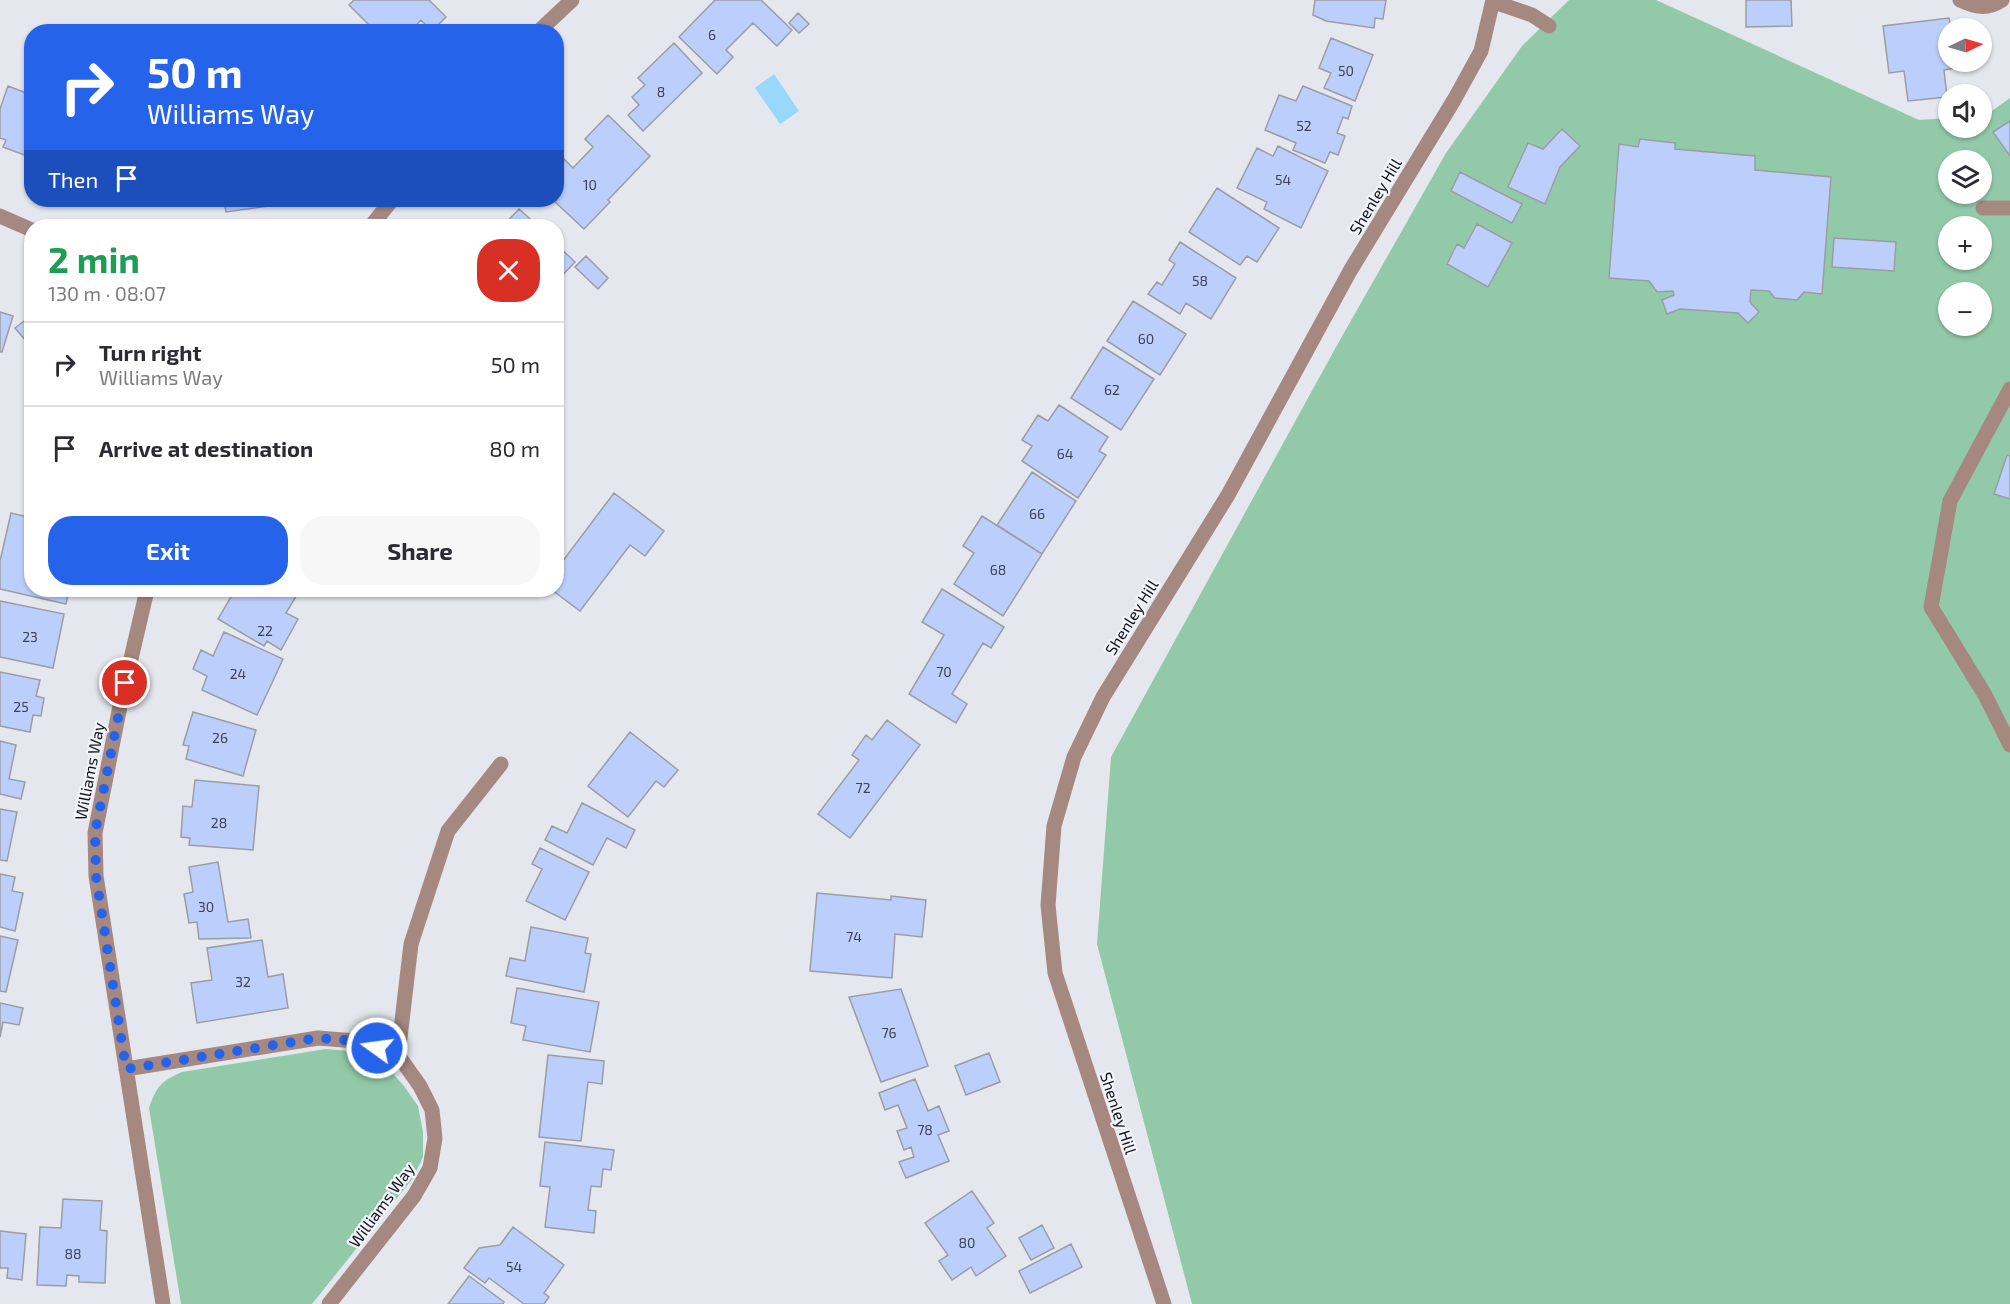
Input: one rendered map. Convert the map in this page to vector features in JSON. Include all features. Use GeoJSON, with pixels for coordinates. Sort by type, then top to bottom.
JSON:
{"type":"FeatureCollection","features":[{"type":"Feature","properties":{"kind":"street"},"geometry":{"type":"LineString","coordinates":[[546,24],[572,0]]}},
{"type":"Feature","properties":{"kind":"street"},"geometry":{"type":"LineString","coordinates":[[1960,0],[1980,8],[1993,6],[2002,0]]}},
{"type":"Feature","properties":{"kind":"street"},"geometry":{"type":"LineString","coordinates":[[1493,1],[1532,15],[1549,26]]}},
{"type":"Feature","properties":{"kind":"street","name":"Shenley Hill"},"geometry":{"type":"LineString","coordinates":[[1164,1304],[1055,973],[1048,905],[1054,826],[1074,757],[1103,697],[1228,495],[1350,271],[1454,100],[1481,51],[1493,1]]}},
{"type":"Feature","properties":{"kind":"street"},"geometry":{"type":"LineString","coordinates":[[377,219],[386,207]]}},
{"type":"Feature","properties":{"kind":"street"},"geometry":{"type":"LineString","coordinates":[[1983,208],[2010,208]]}},
{"type":"Feature","properties":{"kind":"street"},"geometry":{"type":"LineString","coordinates":[[0,216],[24,226]]}},
{"type":"Feature","properties":{"kind":"street"},"geometry":{"type":"LineString","coordinates":[[2010,389],[1950,501],[1931,607],[1984,695],[2010,745]]}},
{"type":"Feature","properties":{"kind":"street","name":"Williams Way"},"geometry":{"type":"LineString","coordinates":[[145,597],[120,706],[95,833],[96,876],[163,1304]]}},
{"type":"Feature","properties":{"kind":"street"},"geometry":{"type":"LineString","coordinates":[[126,1069],[318,1038],[356,1041],[398,1055],[411,944],[448,831],[501,764]]}},
{"type":"Feature","properties":{"kind":"street","name":"Williams Way"},"geometry":{"type":"LineString","coordinates":[[329,1304],[414,1196],[430,1168],[435,1138],[432,1110],[420,1086],[398,1055]]}},
{"type":"Feature","properties":{"kind":"green space"},"geometry":{"type":"Polygon","coordinates":[[[1569,0],[1656,0],[1919,120],[1938,119],[1938,138],[1992,138],[1992,111],[2010,98],[2010,1304],[1192,1304],[1097,944],[1111,757],[1336,347],[1446,153],[1522,46],[1569,0]]]}},
{"type":"Feature","properties":{"kind":"green space"},"geometry":{"type":"Polygon","coordinates":[[[326,1049],[361,1052],[387,1067],[418,1106],[423,1132],[423,1157],[413,1178],[312,1304],[181,1304],[149,1108],[154,1094],[164,1082],[182,1072],[326,1049]]]}},
{"type":"Feature","properties":{"kind":"water"},"geometry":{"type":"Polygon","coordinates":[[[774,74],[799,111],[780,124],[755,88],[774,74]]]}},
{"type":"Feature","properties":{"kind":"building"},"geometry":{"type":"Polygon","coordinates":[[[354,0],[429,0],[446,17],[439,24],[425,24],[421,20],[417,24],[368,24],[349,5],[354,0]]]}},
{"type":"Feature","properties":{"kind":"building"},"geometry":{"type":"Polygon","coordinates":[[[715,0],[761,0],[792,30],[777,46],[753,23],[726,50],[733,57],[717,74],[679,37],[715,0]]]}},
{"type":"Feature","properties":{"kind":"building"},"geometry":{"type":"Polygon","coordinates":[[[1315,0],[1386,0],[1383,19],[1375,18],[1374,28],[1326,21],[1313,15],[1315,0]]]}},
{"type":"Feature","properties":{"kind":"building"},"geometry":{"type":"Polygon","coordinates":[[[1746,0],[1791,0],[1792,26],[1746,27],[1746,0]]]}},
{"type":"Feature","properties":{"kind":"building"},"geometry":{"type":"Polygon","coordinates":[[[798,13],[809,24],[799,33],[789,23],[798,13]]]}},
{"type":"Feature","properties":{"kind":"building"},"geometry":{"type":"Polygon","coordinates":[[[1938,19],[1938,72],[1944,72],[1946,84],[1938,84],[1938,98],[1908,101],[1904,71],[1889,73],[1883,26],[1938,19]]]}},
{"type":"Feature","properties":{"kind":"building"},"geometry":{"type":"Polygon","coordinates":[[[1331,38],[1373,55],[1355,101],[1324,88],[1331,73],[1319,68],[1331,38]]]}},
{"type":"Feature","properties":{"kind":"building"},"geometry":{"type":"Polygon","coordinates":[[[674,43],[702,73],[643,131],[628,115],[639,105],[632,97],[645,85],[638,78],[674,43]]]}},
{"type":"Feature","properties":{"kind":"building"},"geometry":{"type":"Polygon","coordinates":[[[8,86],[24,92],[24,155],[3,147],[6,140],[0,138],[0,109],[8,86]]]}},
{"type":"Feature","properties":{"kind":"building"},"geometry":{"type":"Polygon","coordinates":[[[1303,86],[1352,106],[1348,119],[1343,117],[1337,133],[1345,136],[1338,155],[1330,152],[1325,163],[1293,150],[1296,143],[1265,130],[1279,95],[1296,101],[1303,86]]]}},
{"type":"Feature","properties":{"kind":"building"},"geometry":{"type":"Polygon","coordinates":[[[608,115],[650,156],[584,229],[560,207],[564,207],[564,159],[573,168],[593,147],[585,139],[608,115]]]}},
{"type":"Feature","properties":{"kind":"building"},"geometry":{"type":"Polygon","coordinates":[[[2010,121],[2010,156],[1993,132],[2010,121]]]}},
{"type":"Feature","properties":{"kind":"building"},"geometry":{"type":"Polygon","coordinates":[[[1562,129],[1580,146],[1560,167],[1545,204],[1508,187],[1528,143],[1543,149],[1562,129]]]}},
{"type":"Feature","properties":{"kind":"building"},"geometry":{"type":"Polygon","coordinates":[[[1640,139],[1675,143],[1675,149],[1755,156],[1755,170],[1831,177],[1822,294],[1804,292],[1797,300],[1775,298],[1769,291],[1751,290],[1750,302],[1759,312],[1748,323],[1738,313],[1680,309],[1667,314],[1662,300],[1674,295],[1673,291],[1657,292],[1649,281],[1609,278],[1619,144],[1638,147],[1640,139]]]}},
{"type":"Feature","properties":{"kind":"building"},"geometry":{"type":"Polygon","coordinates":[[[1278,146],[1328,171],[1301,228],[1264,209],[1267,202],[1237,188],[1257,148],[1273,156],[1278,146]]]}},
{"type":"Feature","properties":{"kind":"building"},"geometry":{"type":"Polygon","coordinates":[[[1460,172],[1522,204],[1512,223],[1451,191],[1460,172]]]}},
{"type":"Feature","properties":{"kind":"building"},"geometry":{"type":"Polygon","coordinates":[[[1217,188],[1279,228],[1257,262],[1247,256],[1240,265],[1189,232],[1217,188]]]}},
{"type":"Feature","properties":{"kind":"building"},"geometry":{"type":"Polygon","coordinates":[[[225,207],[261,207],[226,212],[225,207]]]}},
{"type":"Feature","properties":{"kind":"building"},"geometry":{"type":"Polygon","coordinates":[[[519,209],[530,219],[510,219],[519,209]]]}},
{"type":"Feature","properties":{"kind":"building"},"geometry":{"type":"Polygon","coordinates":[[[1477,224],[1512,243],[1488,287],[1447,264],[1457,244],[1464,248],[1477,224]]]}},
{"type":"Feature","properties":{"kind":"building"},"geometry":{"type":"Polygon","coordinates":[[[1834,238],[1896,242],[1894,271],[1832,267],[1834,238]]]}},
{"type":"Feature","properties":{"kind":"building"},"geometry":{"type":"Polygon","coordinates":[[[1180,242],[1236,278],[1211,319],[1186,303],[1180,314],[1148,294],[1157,282],[1162,285],[1175,264],[1169,260],[1180,242]]]}},
{"type":"Feature","properties":{"kind":"building"},"geometry":{"type":"Polygon","coordinates":[[[564,252],[575,262],[564,274],[564,252]]]}},
{"type":"Feature","properties":{"kind":"building"},"geometry":{"type":"Polygon","coordinates":[[[586,256],[608,278],[598,289],[575,267],[586,256]]]}},
{"type":"Feature","properties":{"kind":"building"},"geometry":{"type":"Polygon","coordinates":[[[1133,301],[1186,334],[1160,375],[1107,341],[1133,301]]]}},
{"type":"Feature","properties":{"kind":"building"},"geometry":{"type":"Polygon","coordinates":[[[0,312],[13,316],[2,352],[0,352],[0,312]]]}},
{"type":"Feature","properties":{"kind":"building"},"geometry":{"type":"Polygon","coordinates":[[[24,321],[24,339],[15,328],[24,321]]]}},
{"type":"Feature","properties":{"kind":"building"},"geometry":{"type":"Polygon","coordinates":[[[1103,347],[1154,379],[1121,430],[1071,398],[1103,347]]]}},
{"type":"Feature","properties":{"kind":"building"},"geometry":{"type":"Polygon","coordinates":[[[1059,405],[1108,437],[1099,451],[1106,455],[1078,498],[1022,461],[1032,446],[1022,440],[1038,415],[1048,421],[1059,405]]]}},
{"type":"Feature","properties":{"kind":"building"},"geometry":{"type":"Polygon","coordinates":[[[2007,455],[2010,456],[2010,499],[1994,494],[2007,455]]]}},
{"type":"Feature","properties":{"kind":"building"},"geometry":{"type":"Polygon","coordinates":[[[1032,472],[1076,501],[1042,554],[997,525],[1032,472]]]}},
{"type":"Feature","properties":{"kind":"building"},"geometry":{"type":"Polygon","coordinates":[[[614,493],[664,531],[645,556],[630,545],[580,611],[561,597],[564,597],[564,559],[614,493]]]}},
{"type":"Feature","properties":{"kind":"building"},"geometry":{"type":"Polygon","coordinates":[[[11,513],[24,516],[24,594],[0,589],[0,561],[11,513]]]}},
{"type":"Feature","properties":{"kind":"building"},"geometry":{"type":"Polygon","coordinates":[[[982,516],[1042,554],[1003,616],[954,584],[974,553],[963,546],[982,516]]]}},
{"type":"Feature","properties":{"kind":"building"},"geometry":{"type":"Polygon","coordinates":[[[942,589],[1004,627],[991,648],[983,643],[952,694],[967,704],[956,723],[909,694],[944,635],[922,622],[942,589]]]}},
{"type":"Feature","properties":{"kind":"building"},"geometry":{"type":"Polygon","coordinates":[[[35,597],[68,597],[66,604],[35,597]]]}},
{"type":"Feature","properties":{"kind":"building"},"geometry":{"type":"Polygon","coordinates":[[[231,597],[296,597],[286,613],[298,619],[281,650],[267,641],[264,646],[218,619],[231,597]]]}},
{"type":"Feature","properties":{"kind":"building"},"geometry":{"type":"Polygon","coordinates":[[[0,601],[64,614],[53,668],[0,657],[0,601]]]}},
{"type":"Feature","properties":{"kind":"building"},"geometry":{"type":"Polygon","coordinates":[[[224,632],[283,659],[257,715],[202,690],[207,676],[193,669],[201,650],[213,656],[224,632]]]}},
{"type":"Feature","properties":{"kind":"building"},"geometry":{"type":"Polygon","coordinates":[[[0,672],[40,680],[36,696],[44,698],[41,716],[33,715],[30,732],[0,726],[0,672]]]}},
{"type":"Feature","properties":{"kind":"building"},"geometry":{"type":"Polygon","coordinates":[[[193,712],[256,730],[243,776],[186,759],[189,746],[183,745],[193,712]]]}},
{"type":"Feature","properties":{"kind":"building"},"geometry":{"type":"Polygon","coordinates":[[[887,720],[920,745],[850,838],[818,814],[859,760],[852,755],[866,735],[872,740],[887,720]]]}},
{"type":"Feature","properties":{"kind":"building"},"geometry":{"type":"Polygon","coordinates":[[[630,732],[678,770],[664,787],[656,781],[628,817],[588,786],[630,732]]]}},
{"type":"Feature","properties":{"kind":"building"},"geometry":{"type":"Polygon","coordinates":[[[0,741],[16,745],[9,779],[25,782],[21,799],[0,794],[0,741]]]}},
{"type":"Feature","properties":{"kind":"building"},"geometry":{"type":"Polygon","coordinates":[[[195,780],[259,786],[253,850],[189,845],[190,838],[181,837],[183,806],[192,807],[195,780]]]}},
{"type":"Feature","properties":{"kind":"building"},"geometry":{"type":"Polygon","coordinates":[[[582,803],[635,830],[626,848],[607,838],[593,865],[545,840],[552,826],[567,833],[582,803]]]}},
{"type":"Feature","properties":{"kind":"building"},"geometry":{"type":"Polygon","coordinates":[[[0,809],[17,812],[7,861],[0,860],[0,809]]]}},
{"type":"Feature","properties":{"kind":"building"},"geometry":{"type":"Polygon","coordinates":[[[540,848],[589,872],[565,920],[526,901],[542,869],[532,864],[540,848]]]}},
{"type":"Feature","properties":{"kind":"building"},"geometry":{"type":"Polygon","coordinates":[[[218,862],[228,922],[248,919],[251,938],[199,939],[197,922],[189,923],[184,894],[193,892],[189,867],[218,862]]]}},
{"type":"Feature","properties":{"kind":"building"},"geometry":{"type":"Polygon","coordinates":[[[0,874],[15,877],[12,891],[23,893],[15,931],[0,927],[0,874]]]}},
{"type":"Feature","properties":{"kind":"building"},"geometry":{"type":"Polygon","coordinates":[[[817,893],[891,900],[891,896],[926,900],[922,937],[895,934],[892,978],[810,971],[817,893]]]}},
{"type":"Feature","properties":{"kind":"building"},"geometry":{"type":"Polygon","coordinates":[[[531,927],[588,938],[585,953],[591,954],[584,992],[506,976],[510,958],[525,961],[531,927]]]}},
{"type":"Feature","properties":{"kind":"building"},"geometry":{"type":"Polygon","coordinates":[[[0,936],[18,940],[6,992],[0,991],[0,936]]]}},
{"type":"Feature","properties":{"kind":"building"},"geometry":{"type":"Polygon","coordinates":[[[262,940],[268,977],[283,974],[288,1008],[197,1023],[191,983],[212,980],[207,948],[262,940]]]}},
{"type":"Feature","properties":{"kind":"building"},"geometry":{"type":"Polygon","coordinates":[[[517,988],[599,1002],[590,1052],[523,1040],[526,1026],[511,1023],[517,988]]]}},
{"type":"Feature","properties":{"kind":"building"},"geometry":{"type":"Polygon","coordinates":[[[901,989],[928,1066],[881,1082],[849,997],[901,989]]]}},
{"type":"Feature","properties":{"kind":"building"},"geometry":{"type":"Polygon","coordinates":[[[0,1003],[23,1008],[19,1025],[3,1022],[0,1037],[0,1003]]]}},
{"type":"Feature","properties":{"kind":"building"},"geometry":{"type":"Polygon","coordinates":[[[989,1053],[1000,1082],[966,1095],[955,1066],[989,1053]]]}},
{"type":"Feature","properties":{"kind":"building"},"geometry":{"type":"Polygon","coordinates":[[[548,1055],[604,1061],[602,1084],[588,1082],[581,1141],[539,1137],[548,1055]]]}},
{"type":"Feature","properties":{"kind":"building"},"geometry":{"type":"Polygon","coordinates":[[[915,1079],[928,1111],[939,1106],[949,1131],[938,1135],[949,1161],[906,1178],[899,1162],[914,1157],[911,1147],[904,1150],[897,1131],[907,1128],[898,1105],[885,1110],[879,1093],[915,1079]]]}},
{"type":"Feature","properties":{"kind":"building"},"geometry":{"type":"Polygon","coordinates":[[[545,1142],[614,1150],[611,1170],[603,1169],[601,1187],[591,1186],[588,1210],[596,1211],[594,1233],[545,1227],[550,1187],[540,1186],[545,1142]]]}},
{"type":"Feature","properties":{"kind":"building"},"geometry":{"type":"Polygon","coordinates":[[[972,1191],[994,1223],[987,1228],[1006,1256],[976,1276],[971,1267],[952,1280],[939,1261],[948,1255],[925,1223],[972,1191]]]}},
{"type":"Feature","properties":{"kind":"building"},"geometry":{"type":"Polygon","coordinates":[[[63,1199],[102,1201],[100,1230],[107,1231],[105,1283],[79,1282],[79,1276],[67,1275],[66,1286],[37,1285],[40,1227],[61,1228],[63,1199]]]}},
{"type":"Feature","properties":{"kind":"building"},"geometry":{"type":"Polygon","coordinates":[[[1042,1225],[1054,1248],[1031,1260],[1019,1238],[1042,1225]]]}},
{"type":"Feature","properties":{"kind":"building"},"geometry":{"type":"Polygon","coordinates":[[[513,1227],[564,1265],[544,1293],[549,1297],[544,1304],[524,1304],[489,1278],[485,1283],[464,1268],[479,1248],[500,1245],[513,1227]]]}},
{"type":"Feature","properties":{"kind":"building"},"geometry":{"type":"Polygon","coordinates":[[[0,1231],[26,1234],[22,1280],[7,1278],[8,1268],[0,1268],[0,1231]]]}},
{"type":"Feature","properties":{"kind":"building"},"geometry":{"type":"Polygon","coordinates":[[[1071,1244],[1082,1267],[1030,1293],[1019,1271],[1071,1244]]]}},
{"type":"Feature","properties":{"kind":"building"},"geometry":{"type":"Polygon","coordinates":[[[469,1276],[504,1302],[503,1304],[448,1304],[469,1276]]]}},
{"type":"Feature","properties":{"kind":"route"},"geometry":{"type":"LineString","coordinates":[[125,683],[95,833],[96,876],[126,1069],[318,1038],[356,1041],[377,1048]]}}]}
